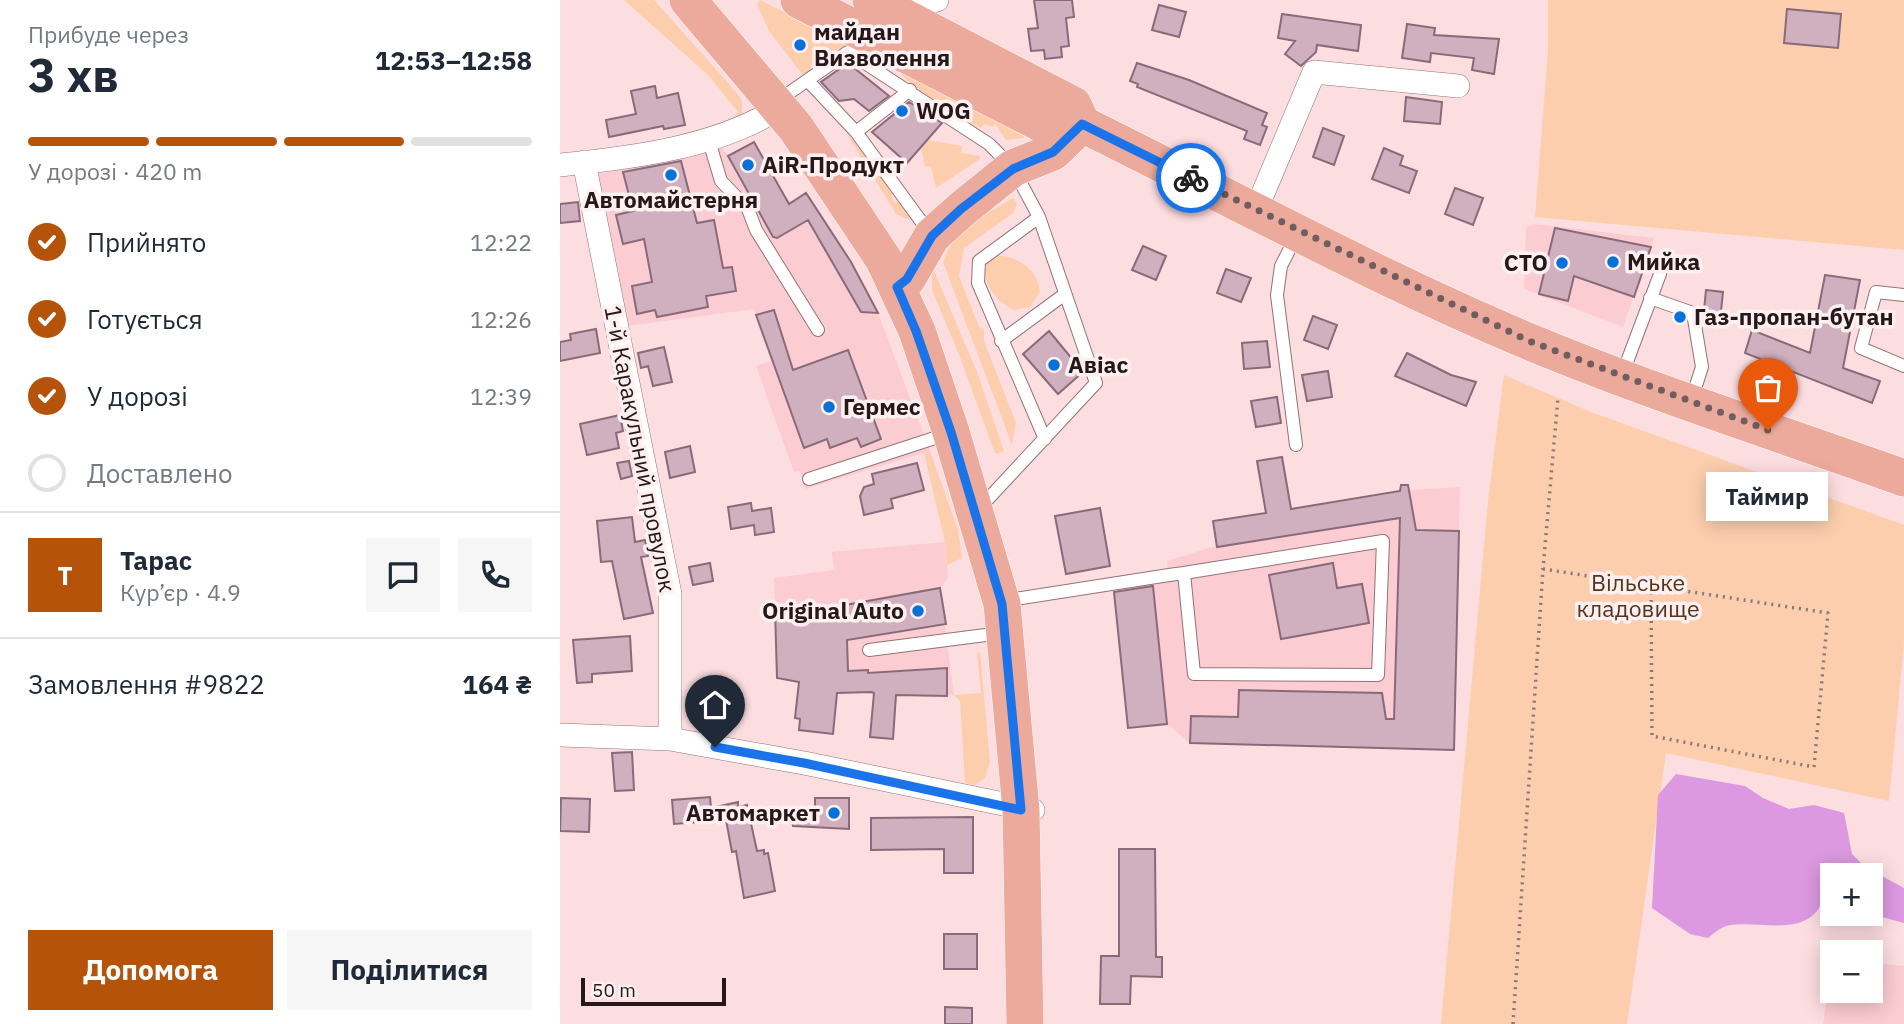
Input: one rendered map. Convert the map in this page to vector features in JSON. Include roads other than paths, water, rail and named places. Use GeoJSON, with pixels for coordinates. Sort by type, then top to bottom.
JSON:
{"type":"FeatureCollection","features":[{"type":"Feature","properties":{"kind":"main road"},"geometry":{"type":"LineString","coordinates":[[688,0],[793,94]]}},
{"type":"Feature","properties":{"kind":"main road"},"geometry":{"type":"LineString","coordinates":[[709,0],[793,94],[832,178],[884,260],[927,319],[980,499],[992,562],[1010,616],[1028,810],[1037,1024]]}},
{"type":"Feature","properties":{"kind":"main road"},"geometry":{"type":"LineString","coordinates":[[799,0],[1058,132],[1082,124]]}},
{"type":"Feature","properties":{"kind":"main road"},"geometry":{"type":"LineString","coordinates":[[882,6],[1073,105],[1082,124],[1256,211],[1529,341],[1691,403],[1900,473]]}},
{"type":"Feature","properties":{"kind":"main road"},"geometry":{"type":"LineString","coordinates":[[980,499],[951,432],[902,283],[932,236],[1013,169],[1053,152],[1082,124]]}},
{"type":"Feature","properties":{"kind":"main road"},"geometry":{"type":"LineString","coordinates":[[1025,1024],[1028,810]]}},
{"type":"Feature","properties":{"kind":"street"},"geometry":{"type":"LineString","coordinates":[[882,6],[937,0]]}},
{"type":"Feature","properties":{"kind":"street"},"geometry":{"type":"LineString","coordinates":[[1256,211],[1314,72],[1458,86]]}},
{"type":"Feature","properties":{"kind":"street"},"geometry":{"type":"LineString","coordinates":[[560,165],[709,141],[752,125],[793,94]]}},
{"type":"Feature","properties":{"kind":"street","name":"1-й Каракульний провулок"},"geometry":{"type":"LineString","coordinates":[[584,162],[670,594],[670,739]]}},
{"type":"Feature","properties":{"kind":"street"},"geometry":{"type":"LineString","coordinates":[[560,735],[670,739],[804,763],[1028,810]]}},
{"type":"Feature","properties":{"kind":"lane"},"geometry":{"type":"LineString","coordinates":[[932,236],[856,132],[793,94],[848,52],[989,144],[1013,169],[1039,217],[1096,383],[1045,439],[980,499]]}},
{"type":"Feature","properties":{"kind":"lane"},"geometry":{"type":"LineString","coordinates":[[856,132],[910,90]]}},
{"type":"Feature","properties":{"kind":"lane"},"geometry":{"type":"LineString","coordinates":[[709,141],[721,181],[748,209],[756,230],[818,330]]}},
{"type":"Feature","properties":{"kind":"lane"},"geometry":{"type":"LineString","coordinates":[[1039,217],[979,261],[978,283],[1045,439]]}},
{"type":"Feature","properties":{"kind":"lane"},"geometry":{"type":"LineString","coordinates":[[1296,445],[1277,295],[1281,265],[1299,231]]}},
{"type":"Feature","properties":{"kind":"lane"},"geometry":{"type":"LineString","coordinates":[[1621,377],[1660,274]]}},
{"type":"Feature","properties":{"kind":"lane"},"geometry":{"type":"LineString","coordinates":[[1904,295],[1876,292],[1861,348],[1904,366]]}},
{"type":"Feature","properties":{"kind":"lane"},"geometry":{"type":"LineString","coordinates":[[1001,341],[1065,294]]}},
{"type":"Feature","properties":{"kind":"lane"},"geometry":{"type":"LineString","coordinates":[[1650,298],[1693,313],[1702,367],[1691,403]]}},
{"type":"Feature","properties":{"kind":"lane"},"geometry":{"type":"LineString","coordinates":[[808,479],[951,432]]}},
{"type":"Feature","properties":{"kind":"lane"},"geometry":{"type":"LineString","coordinates":[[869,650],[1184,573],[1383,541],[1378,675],[1194,674],[1184,573]]}},
{"type":"Feature","properties":{"kind":"place","name":"майдан Визволення"},"geometry":{"type":"Point","coordinates":[800,45]}},
{"type":"Feature","properties":{"kind":"place","name":"WOG"},"geometry":{"type":"Point","coordinates":[902,111]}},
{"type":"Feature","properties":{"kind":"place","name":"AiR-Продукт"},"geometry":{"type":"Point","coordinates":[748,165]}},
{"type":"Feature","properties":{"kind":"place","name":"Автомайстерня"},"geometry":{"type":"Point","coordinates":[671,175]}},
{"type":"Feature","properties":{"kind":"place","name":"Мийка"},"geometry":{"type":"Point","coordinates":[1613,262]}},
{"type":"Feature","properties":{"kind":"place","name":"СТО"},"geometry":{"type":"Point","coordinates":[1562,263]}},
{"type":"Feature","properties":{"kind":"place","name":"Газ-пропан-бутан"},"geometry":{"type":"Point","coordinates":[1680,317]}},
{"type":"Feature","properties":{"kind":"place","name":"Авіас"},"geometry":{"type":"Point","coordinates":[1054,365]}},
{"type":"Feature","properties":{"kind":"place","name":"Гермес"},"geometry":{"type":"Point","coordinates":[829,407]}},
{"type":"Feature","properties":{"kind":"place","name":"Таймир"},"geometry":{"type":"Point","coordinates":[1768,430]}},
{"type":"Feature","properties":{"kind":"place","name":"Original Auto"},"geometry":{"type":"Point","coordinates":[918,611]}},
{"type":"Feature","properties":{"kind":"place","name":"Автомаркет"},"geometry":{"type":"Point","coordinates":[834,813]}},
{"type":"Feature","properties":{"kind":"park label","name":"Вільське кладовище"},"geometry":{"type":"Point","coordinates":[1638,596]}}]}
